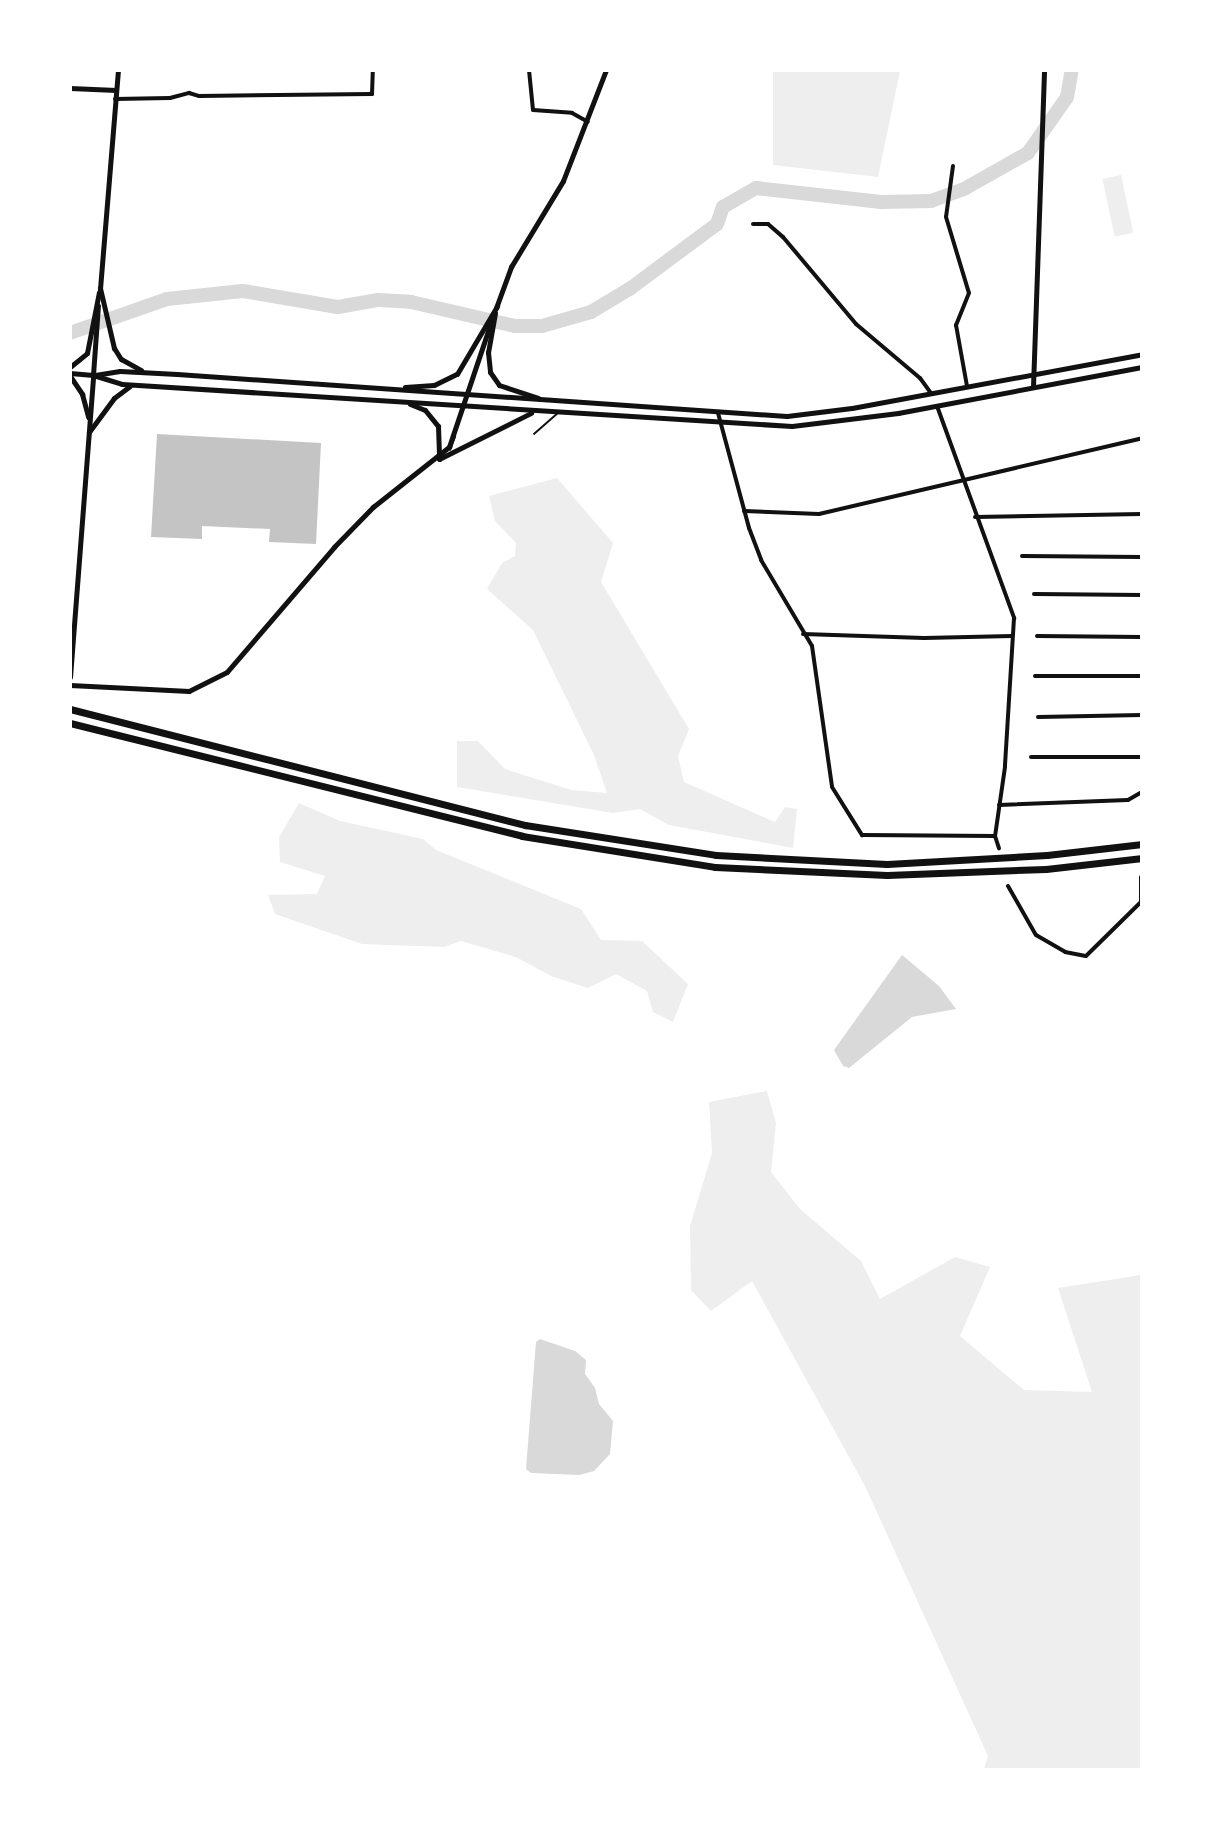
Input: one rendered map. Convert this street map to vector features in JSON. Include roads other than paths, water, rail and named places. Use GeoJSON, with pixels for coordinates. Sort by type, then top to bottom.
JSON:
{"type":"FeatureCollection","features":[{"type":"Feature","properties":{"kind":"highway"},"geometry":{"type":"LineString","coordinates":[[70,709],[525,825],[716,855],[887,864],[1047,855],[1142,844]]}},
{"type":"Feature","properties":{"kind":"highway"},"geometry":{"type":"LineString","coordinates":[[70,723],[522,836],[715,867],[886,875],[1046,869],[1142,858]]}},
{"type":"Feature","properties":{"kind":"main road"},"geometry":{"type":"LineString","coordinates":[[70,367],[90,345],[100,288]]}},
{"type":"Feature","properties":{"kind":"main road"},"geometry":{"type":"LineString","coordinates":[[100,288],[111,336],[121,359],[148,372]]}},
{"type":"Feature","properties":{"kind":"main road"},"geometry":{"type":"LineString","coordinates":[[497,306],[488,352],[490,372],[500,385],[548,401]]}},
{"type":"Feature","properties":{"kind":"main road"},"geometry":{"type":"LineString","coordinates":[[372,387],[423,387],[445,382],[457,374],[472,354],[497,306]]}},
{"type":"Feature","properties":{"kind":"main road"},"geometry":{"type":"LineString","coordinates":[[93,375],[148,372],[718,413],[823,412],[1142,354]]}},
{"type":"Feature","properties":{"kind":"main road"},"geometry":{"type":"LineString","coordinates":[[93,375],[135,385],[721,424],[820,425],[937,406],[1142,367]]}},
{"type":"Feature","properties":{"kind":"main road"},"geometry":{"type":"LineString","coordinates":[[70,375],[85,401],[88,433]]}},
{"type":"Feature","properties":{"kind":"main road"},"geometry":{"type":"LineString","coordinates":[[70,677],[93,375]]}},
{"type":"Feature","properties":{"kind":"main road"},"geometry":{"type":"LineString","coordinates":[[88,433],[114,398],[135,385]]}},
{"type":"Feature","properties":{"kind":"main road"},"geometry":{"type":"LineString","coordinates":[[404,402],[433,417],[441,434],[439,459]]}},
{"type":"Feature","properties":{"kind":"main road"},"geometry":{"type":"LineString","coordinates":[[439,459],[501,424],[534,411]]}},
{"type":"Feature","properties":{"kind":"street"},"geometry":{"type":"LineString","coordinates":[[100,288],[118,70]]}},
{"type":"Feature","properties":{"kind":"street"},"geometry":{"type":"LineString","coordinates":[[115,99],[170,98],[189,93],[199,96],[372,94],[372,70]]}},
{"type":"Feature","properties":{"kind":"street"},"geometry":{"type":"LineString","coordinates":[[529,70],[533,110],[572,113],[588,122]]}},
{"type":"Feature","properties":{"kind":"street"},"geometry":{"type":"LineString","coordinates":[[455,450],[455,437],[466,395],[504,282],[563,181],[588,122],[606,70]]}},
{"type":"Feature","properties":{"kind":"street"},"geometry":{"type":"LineString","coordinates":[[1034,387],[1044,70]]}},
{"type":"Feature","properties":{"kind":"street"},"geometry":{"type":"LineString","coordinates":[[70,88],[116,90]]}},
{"type":"Feature","properties":{"kind":"street"},"geometry":{"type":"LineString","coordinates":[[953,166],[946,217],[969,293],[956,325],[967,386]]}},
{"type":"Feature","properties":{"kind":"street"},"geometry":{"type":"LineString","coordinates":[[753,224],[768,224],[783,237],[856,324],[920,378],[931,393]]}},
{"type":"Feature","properties":{"kind":"street"},"geometry":{"type":"LineString","coordinates":[[70,375],[93,375],[99,296]]}},
{"type":"Feature","properties":{"kind":"street"},"geometry":{"type":"LineString","coordinates":[[937,406],[975,517],[1014,618],[999,805],[994,836],[999,848]]}},
{"type":"Feature","properties":{"kind":"street"},"geometry":{"type":"LineString","coordinates":[[718,413],[744,511],[761,560],[802,634],[812,646],[818,675],[832,787],[862,834],[994,836]]}},
{"type":"Feature","properties":{"kind":"street"},"geometry":{"type":"LineString","coordinates":[[70,685],[189,691],[227,672],[334,547],[392,491],[439,459],[455,437]]}},
{"type":"Feature","properties":{"kind":"street"},"geometry":{"type":"LineString","coordinates":[[744,511],[819,514],[963,477],[1142,438]]}},
{"type":"Feature","properties":{"kind":"street"},"geometry":{"type":"LineString","coordinates":[[975,517],[1142,514]]}},
{"type":"Feature","properties":{"kind":"street"},"geometry":{"type":"LineString","coordinates":[[1022,556],[1142,557]]}},
{"type":"Feature","properties":{"kind":"street"},"geometry":{"type":"LineString","coordinates":[[1034,594],[1142,595]]}},
{"type":"Feature","properties":{"kind":"street"},"geometry":{"type":"LineString","coordinates":[[802,634],[924,638],[1012,636]]}},
{"type":"Feature","properties":{"kind":"street"},"geometry":{"type":"LineString","coordinates":[[1037,636],[1142,637]]}},
{"type":"Feature","properties":{"kind":"street"},"geometry":{"type":"LineString","coordinates":[[1035,676],[1142,676]]}},
{"type":"Feature","properties":{"kind":"street"},"geometry":{"type":"LineString","coordinates":[[1038,717],[1142,715]]}},
{"type":"Feature","properties":{"kind":"street"},"geometry":{"type":"LineString","coordinates":[[1031,757],[1142,757]]}},
{"type":"Feature","properties":{"kind":"street"},"geometry":{"type":"LineString","coordinates":[[999,805],[1128,800],[1142,792]]}},
{"type":"Feature","properties":{"kind":"street"},"geometry":{"type":"LineString","coordinates":[[1008,886],[1036,935],[1065,952],[1086,956],[1141,902],[1141,877]]}},
{"type":"Feature","properties":{"kind":"lane"},"geometry":{"type":"LineString","coordinates":[[534,434],[558,413]]}},
{"type":"Feature","properties":{"kind":"lane"},"geometry":{"type":"LineString","coordinates":[[448,454],[455,437]]}},
{"type":"Feature","properties":{"kind":"waterway"},"geometry":{"type":"LineString","coordinates":[[70,333],[167,299],[243,291],[338,307],[378,300],[411,302],[515,326],[542,326],[591,312],[631,288],[717,224],[723,207],[756,188],[881,202],[931,201],[964,189],[1028,153],[1067,97],[1072,70]]}}]}
